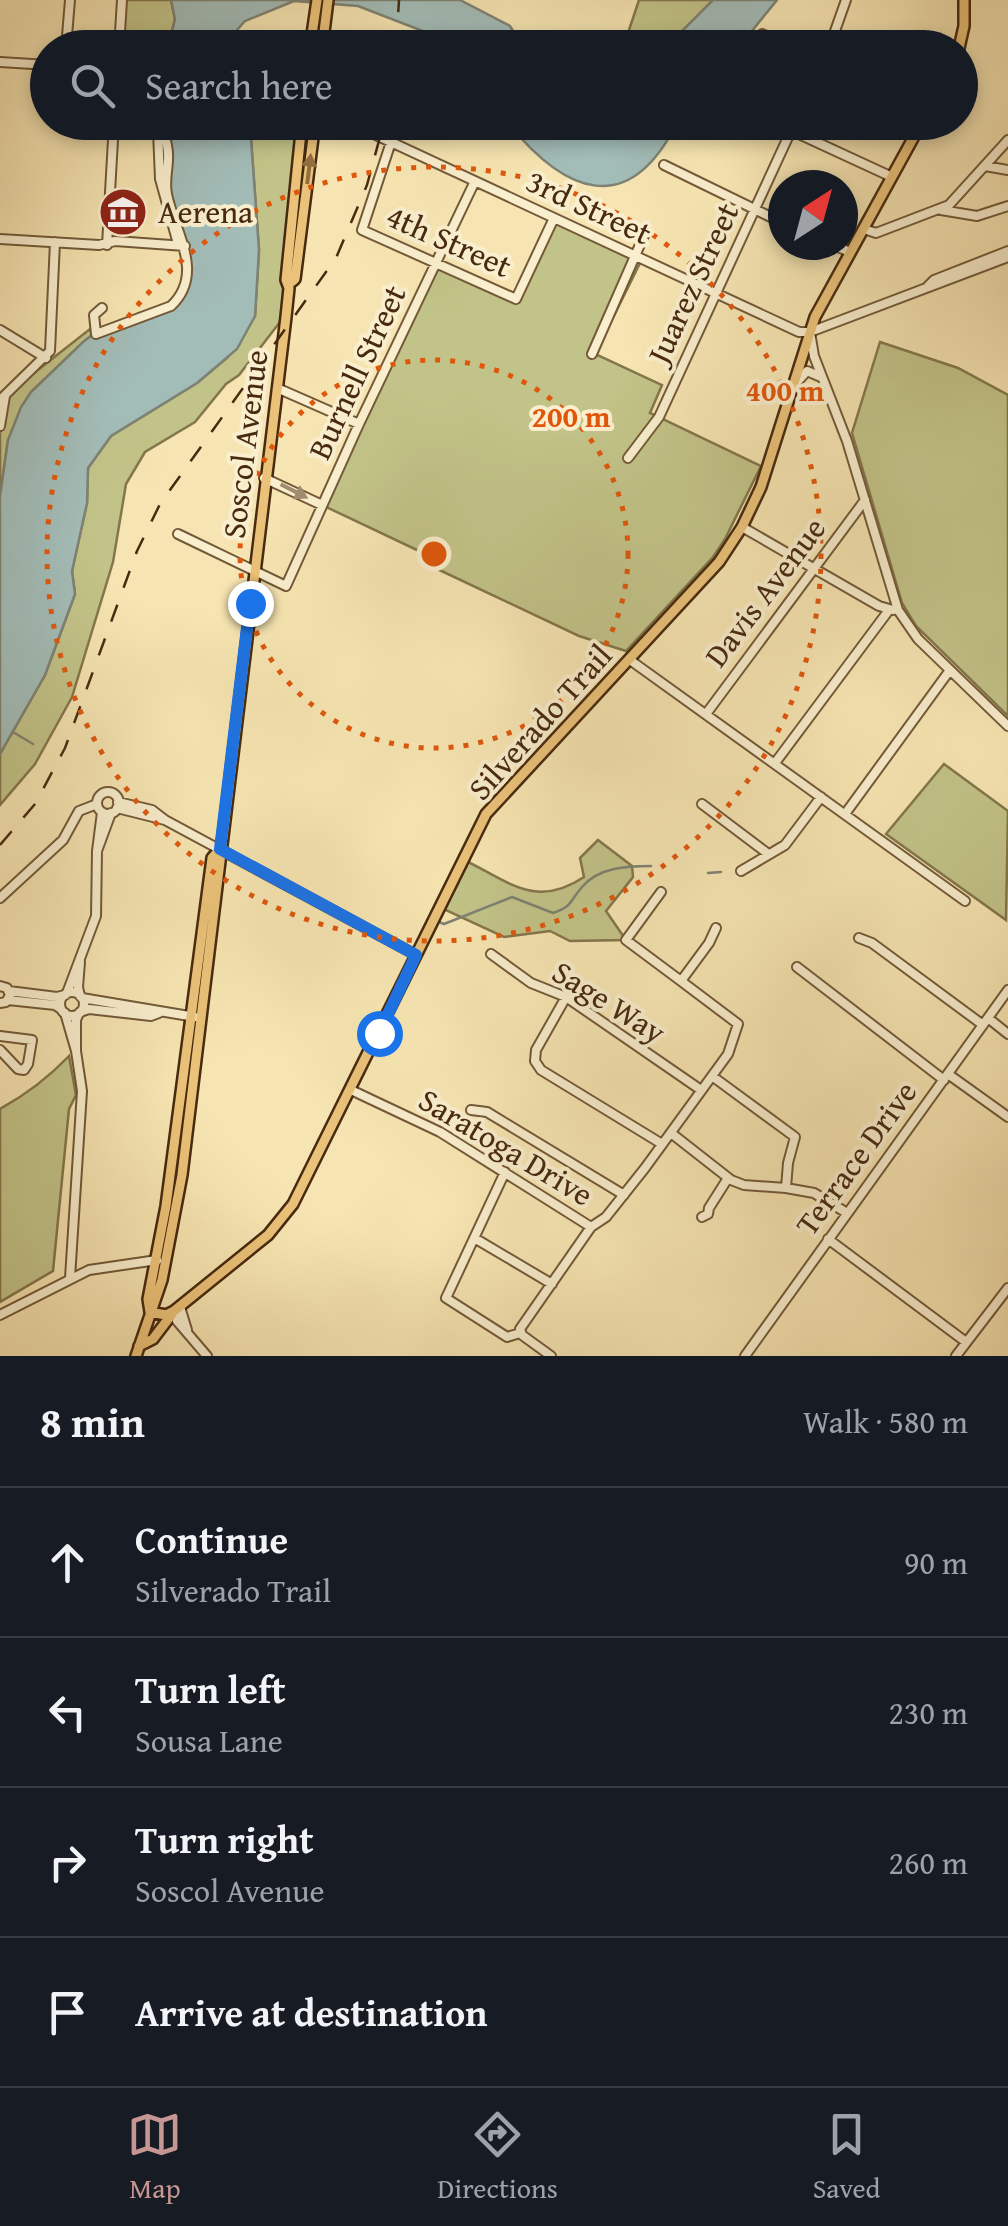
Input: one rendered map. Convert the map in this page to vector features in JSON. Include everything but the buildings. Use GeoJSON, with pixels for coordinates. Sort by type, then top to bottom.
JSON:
{"type":"FeatureCollection","features":[{"type":"Feature","properties":{"kind":"main road"},"geometry":{"type":"LineString","coordinates":[[963,30],[964,0]]}},
{"type":"Feature","properties":{"kind":"main road"},"geometry":{"type":"LineString","coordinates":[[315,30],[322,3]]}},
{"type":"Feature","properties":{"kind":"main road"},"geometry":{"type":"LineString","coordinates":[[322,3],[322,30]]}},
{"type":"Feature","properties":{"kind":"main road","name":"Soscol Avenue"},"geometry":{"type":"LineString","coordinates":[[138,1351],[164,1273],[178,1203],[289,284],[286,280],[300,140]]}},
{"type":"Feature","properties":{"kind":"main road","name":"Soscol Avenue"},"geometry":{"type":"LineString","coordinates":[[289,284],[295,279],[313,140]]}},
{"type":"Feature","properties":{"kind":"main road","name":"Silverado Trail"},"geometry":{"type":"LineString","coordinates":[[858,239],[912,140]]}},
{"type":"Feature","properties":{"kind":"main road","name":"Silverado Trail"},"geometry":{"type":"LineString","coordinates":[[138,1351],[177,1309],[268,1236],[294,1204],[492,806],[719,562],[742,526],[764,477],[810,332],[846,260]]}},
{"type":"Feature","properties":{"kind":"main road","name":"Soscol Avenue"},"geometry":{"type":"LineString","coordinates":[[150,1312],[148,1299],[157,1260],[212,858],[220,849]]}},
{"type":"Feature","properties":{"kind":"main road"},"geometry":{"type":"LineString","coordinates":[[150,1312],[166,1315],[177,1309]]}},
{"type":"Feature","properties":{"kind":"street"},"geometry":{"type":"LineString","coordinates":[[68,30],[70,0]]}},
{"type":"Feature","properties":{"kind":"street"},"geometry":{"type":"LineString","coordinates":[[121,30],[122,0]]}},
{"type":"Feature","properties":{"kind":"street"},"geometry":{"type":"LineString","coordinates":[[835,30],[846,0]]}},
{"type":"Feature","properties":{"kind":"street"},"geometry":{"type":"LineString","coordinates":[[0,62],[30,64]]}},
{"type":"Feature","properties":{"kind":"street"},"geometry":{"type":"LineString","coordinates":[[108,245],[113,140]]}},
{"type":"Feature","properties":{"kind":"street"},"geometry":{"type":"LineString","coordinates":[[102,308],[94,315],[96,334],[171,306],[180,297],[188,275],[160,180],[160,140]]}},
{"type":"Feature","properties":{"kind":"street","name":"3rd Street"},"geometry":{"type":"LineString","coordinates":[[386,140],[799,332],[810,332]]}},
{"type":"Feature","properties":{"kind":"street","name":"Juarez Street"},"geometry":{"type":"LineString","coordinates":[[628,458],[653,430],[788,140]]}},
{"type":"Feature","properties":{"kind":"street"},"geometry":{"type":"LineString","coordinates":[[819,140],[892,178]]}},
{"type":"Feature","properties":{"kind":"street"},"geometry":{"type":"LineString","coordinates":[[864,229],[876,233],[941,210],[956,200],[1008,140]]}},
{"type":"Feature","properties":{"kind":"street","name":"4th Street"},"geometry":{"type":"LineString","coordinates":[[390,142],[362,230],[516,298],[554,218]]}},
{"type":"Feature","properties":{"kind":"street"},"geometry":{"type":"LineString","coordinates":[[664,165],[768,216]]}},
{"type":"Feature","properties":{"kind":"street"},"geometry":{"type":"LineString","coordinates":[[985,166],[1008,170]]}},
{"type":"Feature","properties":{"kind":"street","name":"Burnell Street"},"geometry":{"type":"LineString","coordinates":[[255,570],[286,586],[475,181]]}},
{"type":"Feature","properties":{"kind":"street"},"geometry":{"type":"LineString","coordinates":[[941,210],[977,216],[1008,206]]}},
{"type":"Feature","properties":{"kind":"street"},"geometry":{"type":"LineString","coordinates":[[592,354],[646,231]]}},
{"type":"Feature","properties":{"kind":"street"},"geometry":{"type":"LineString","coordinates":[[0,239],[182,245]]}},
{"type":"Feature","properties":{"kind":"street"},"geometry":{"type":"LineString","coordinates":[[0,426],[3,398],[46,358],[52,345],[55,242]]}},
{"type":"Feature","properties":{"kind":"street"},"geometry":{"type":"LineString","coordinates":[[1008,254],[810,332],[814,356],[865,500],[894,610],[1008,726]]}},
{"type":"Feature","properties":{"kind":"street"},"geometry":{"type":"LineString","coordinates":[[0,330],[46,358]]}},
{"type":"Feature","properties":{"kind":"street"},"geometry":{"type":"LineString","coordinates":[[794,386],[807,371],[822,378]]}},
{"type":"Feature","properties":{"kind":"street"},"geometry":{"type":"LineString","coordinates":[[277,388],[359,424]]}},
{"type":"Feature","properties":{"kind":"street"},"geometry":{"type":"LineString","coordinates":[[264,478],[322,505]]}},
{"type":"Feature","properties":{"kind":"street","name":"Davis Avenue"},"geometry":{"type":"LineString","coordinates":[[706,714],[865,500]]}},
{"type":"Feature","properties":{"kind":"street"},"geometry":{"type":"LineString","coordinates":[[742,526],[894,610]]}},
{"type":"Feature","properties":{"kind":"street"},"geometry":{"type":"LineString","coordinates":[[178,534],[255,570]]}},
{"type":"Feature","properties":{"kind":"street"},"geometry":{"type":"LineString","coordinates":[[775,764],[894,610]]}},
{"type":"Feature","properties":{"kind":"street"},"geometry":{"type":"LineString","coordinates":[[630,660],[965,901]]}},
{"type":"Feature","properties":{"kind":"street"},"geometry":{"type":"LineString","coordinates":[[844,814],[950,670]]}},
{"type":"Feature","properties":{"kind":"street"},"geometry":{"type":"LineString","coordinates":[[741,870],[794,837],[822,797]]}},
{"type":"Feature","properties":{"kind":"street"},"geometry":{"type":"LineString","coordinates":[[702,804],[767,853]]}},
{"type":"Feature","properties":{"kind":"street"},"geometry":{"type":"LineString","coordinates":[[76,1052],[60,1001],[81,958],[98,903],[97,851],[109,808]]}},
{"type":"Feature","properties":{"kind":"street"},"geometry":{"type":"LineString","coordinates":[[0,898],[63,840],[80,810],[109,808],[165,820],[416,955]]}},
{"type":"Feature","properties":{"kind":"street"},"geometry":{"type":"LineString","coordinates":[[591,1227],[606,1217],[624,1195],[728,1054],[738,1024],[626,940],[661,892]]}},
{"type":"Feature","properties":{"kind":"street"},"geometry":{"type":"LineString","coordinates":[[681,980],[716,928]]}},
{"type":"Feature","properties":{"kind":"street"},"geometry":{"type":"LineString","coordinates":[[859,938],[1008,1034]]}},
{"type":"Feature","properties":{"kind":"street","name":"Sage Way"},"geometry":{"type":"LineString","coordinates":[[491,954],[532,983],[566,997],[701,1090]]}},
{"type":"Feature","properties":{"kind":"street"},"geometry":{"type":"LineString","coordinates":[[70,1278],[82,1092],[76,1052],[81,958]]}},
{"type":"Feature","properties":{"kind":"street"},"geometry":{"type":"LineString","coordinates":[[797,967],[871,1020],[881,1034],[1008,1117]]}},
{"type":"Feature","properties":{"kind":"street","name":"Terrace Drive"},"geometry":{"type":"LineString","coordinates":[[749,1355],[1008,990]]}},
{"type":"Feature","properties":{"kind":"street"},"geometry":{"type":"LineString","coordinates":[[4,995],[66,994],[116,1006],[153,1008],[202,1018]]}},
{"type":"Feature","properties":{"kind":"street"},"geometry":{"type":"LineString","coordinates":[[4,995],[55,1005],[63,1011],[88,1009],[152,1016],[160,1012]]}},
{"type":"Feature","properties":{"kind":"street"},"geometry":{"type":"LineString","coordinates":[[566,997],[536,1050],[535,1062],[541,1070],[662,1144]]}},
{"type":"Feature","properties":{"kind":"street"},"geometry":{"type":"LineString","coordinates":[[0,1036],[32,1040],[24,1070],[18,1069],[0,1050]]}},
{"type":"Feature","properties":{"kind":"street"},"geometry":{"type":"LineString","coordinates":[[712,1076],[795,1138],[786,1188]]}},
{"type":"Feature","properties":{"kind":"street","name":"Saratoga Drive"},"geometry":{"type":"LineString","coordinates":[[351,1090],[440,1132],[591,1227],[520,1332]]}},
{"type":"Feature","properties":{"kind":"street"},"geometry":{"type":"LineString","coordinates":[[471,1110],[487,1112],[624,1195]]}},
{"type":"Feature","properties":{"kind":"street"},"geometry":{"type":"LineString","coordinates":[[670,1133],[728,1178],[744,1185],[814,1194],[847,1213]]}},
{"type":"Feature","properties":{"kind":"street"},"geometry":{"type":"LineString","coordinates":[[505,1172],[446,1298],[507,1338],[520,1332],[551,1356]]}},
{"type":"Feature","properties":{"kind":"street"},"geometry":{"type":"LineString","coordinates":[[702,1217],[708,1214],[728,1178]]}},
{"type":"Feature","properties":{"kind":"street"},"geometry":{"type":"LineString","coordinates":[[476,1238],[552,1284]]}},
{"type":"Feature","properties":{"kind":"street"},"geometry":{"type":"LineString","coordinates":[[828,1239],[966,1342]]}},
{"type":"Feature","properties":{"kind":"street"},"geometry":{"type":"LineString","coordinates":[[0,1314],[70,1278],[102,1267],[157,1260]]}},
{"type":"Feature","properties":{"kind":"street"},"geometry":{"type":"LineString","coordinates":[[956,1356],[1008,1288]]}},
{"type":"Feature","properties":{"kind":"street"},"geometry":{"type":"LineString","coordinates":[[177,1309],[177,1321],[207,1356]]}},
{"type":"Feature","properties":{"kind":"green space"},"geometry":{"type":"Polygon","coordinates":[[[122,0],[171,0],[175,19],[172,30],[120,30],[122,0]]]}},
{"type":"Feature","properties":{"kind":"green space"},"geometry":{"type":"Polygon","coordinates":[[[639,0],[713,0],[684,30],[629,30],[639,0]]]}},
{"type":"Feature","properties":{"kind":"green space"},"geometry":{"type":"Polygon","coordinates":[[[251,140],[300,140],[280,322],[239,375],[226,384],[195,422],[145,452],[126,484],[113,562],[72,697],[35,764],[0,805],[0,754],[45,675],[75,594],[72,571],[87,503],[88,468],[111,436],[197,383],[227,358],[255,316],[259,250],[251,140]]]}},
{"type":"Feature","properties":{"kind":"green space"},"geometry":{"type":"Polygon","coordinates":[[[554,218],[642,259],[595,354],[662,385],[650,413],[761,466],[713,557],[626,651],[579,636],[433,567],[436,559],[322,505],[437,263],[516,298],[554,218]]]}},
{"type":"Feature","properties":{"kind":"green space"},"geometry":{"type":"Polygon","coordinates":[[[90,329],[92,335],[31,392],[8,440],[0,496],[0,426],[6,395],[90,329]]]}},
{"type":"Feature","properties":{"kind":"green space"},"geometry":{"type":"Polygon","coordinates":[[[880,342],[958,368],[1008,395],[1008,716],[916,626],[902,603],[852,433],[880,342]]]}},
{"type":"Feature","properties":{"kind":"green space"},"geometry":{"type":"Polygon","coordinates":[[[944,764],[1008,811],[1006,920],[886,834],[944,764]]]}},
{"type":"Feature","properties":{"kind":"green space"},"geometry":{"type":"Polygon","coordinates":[[[598,840],[632,866],[633,877],[606,911],[626,940],[570,941],[550,931],[504,937],[439,907],[462,859],[507,883],[551,891],[584,877],[580,858],[598,840]]]}},
{"type":"Feature","properties":{"kind":"green space"},"geometry":{"type":"Polygon","coordinates":[[[69,1056],[76,1095],[69,1109],[53,1271],[0,1302],[0,1109],[37,1085],[69,1056]]]}},
{"type":"Feature","properties":{"kind":"water"},"geometry":{"type":"Polygon","coordinates":[[[171,0],[460,0],[512,30],[420,30],[358,6],[294,1],[245,21],[237,30],[172,30],[175,19],[171,0]]]}},
{"type":"Feature","properties":{"kind":"water"},"geometry":{"type":"Polygon","coordinates":[[[713,0],[777,0],[753,30],[683,30],[713,0]]]}},
{"type":"Feature","properties":{"kind":"water"},"geometry":{"type":"Polygon","coordinates":[[[166,140],[251,140],[259,250],[255,316],[237,349],[197,383],[111,436],[88,468],[87,503],[72,571],[75,594],[45,675],[0,754],[0,496],[8,440],[31,392],[83,342],[92,335],[166,312],[183,296],[189,278],[171,195],[166,140]]]}},
{"type":"Feature","properties":{"kind":"water"},"geometry":{"type":"Polygon","coordinates":[[[524,140],[667,140],[638,174],[617,184],[596,186],[552,166],[524,140]]]}},
{"type":"Feature","properties":{"kind":"waterway"},"geometry":{"type":"LineString","coordinates":[[13,732],[33,744]]}},
{"type":"Feature","properties":{"kind":"waterway"},"geometry":{"type":"LineString","coordinates":[[439,922],[444,924],[512,897],[553,913],[568,906],[597,875],[623,867],[651,866]]}},
{"type":"Feature","properties":{"kind":"waterway"},"geometry":{"type":"LineString","coordinates":[[708,873],[721,872]]}},
{"type":"Feature","properties":{"kind":"railway"},"geometry":{"type":"LineString","coordinates":[[397,30],[399,0]]}},
{"type":"Feature","properties":{"kind":"railway"},"geometry":{"type":"LineString","coordinates":[[0,845],[35,804],[65,748],[137,551],[160,504],[336,258],[367,185],[379,140]]}},
{"type":"Feature","properties":{"kind":"place","name":"Aerena"},"geometry":{"type":"Point","coordinates":[123,212]}},
{"type":"Feature","properties":{"kind":"route"},"geometry":{"type":"LineString","coordinates":[[250,603],[220,849],[416,955],[379,1033]]}}]}
